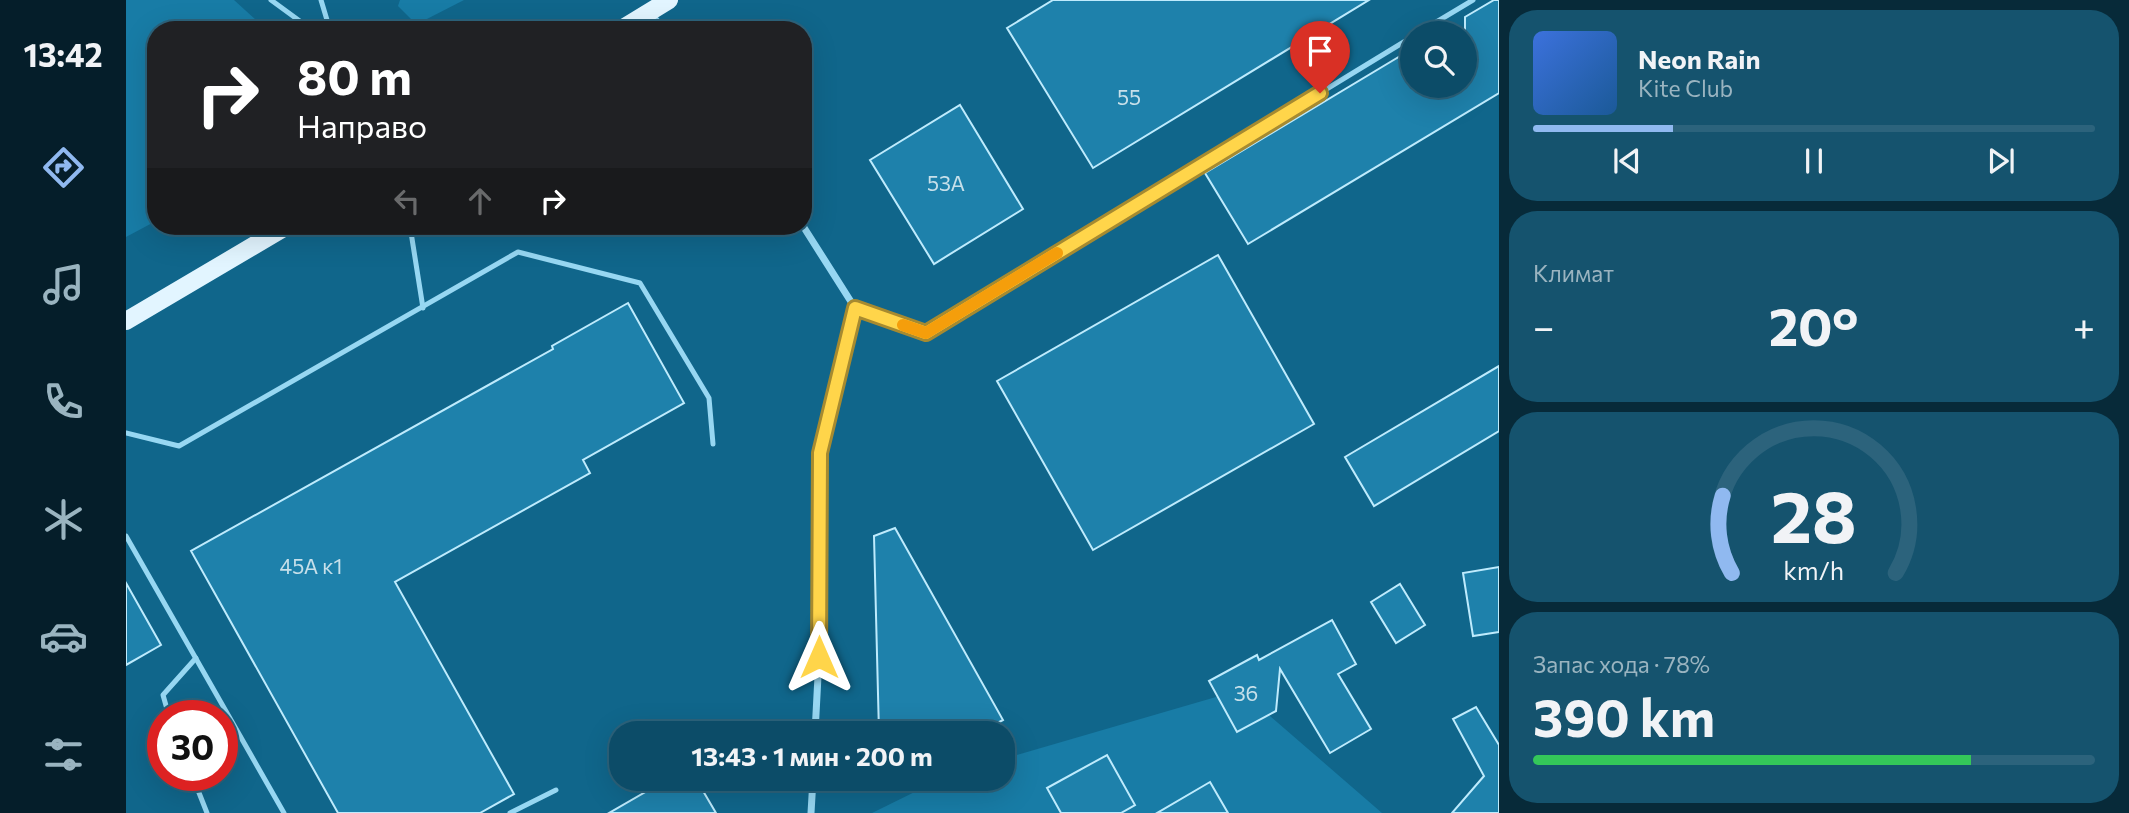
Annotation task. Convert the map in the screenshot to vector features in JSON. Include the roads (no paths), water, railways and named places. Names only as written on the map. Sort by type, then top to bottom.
[{"type":"main road","points":[[634,21],[669,0]]},
{"type":"main road","points":[[126,321],[272,235]]},
{"type":"street","points":[[649,12],[656,21]]},
{"type":"street","points":[[809,235],[855,308],[820,453],[819,657],[816,721]]},
{"type":"street","points":[[811,813],[812,791]]},
{"type":"lane","points":[[271,0],[300,21]]},
{"type":"lane","points":[[321,0],[327,21]]},
{"type":"lane","points":[[1438,21],[1473,0]]},
{"type":"lane","points":[[855,308],[926,333],[1400,44]]},
{"type":"lane","points":[[411,235],[423,308]]},
{"type":"lane","points":[[126,433],[179,446],[518,252],[640,283],[709,398],[713,444]]},
{"type":"lane","points":[[126,536],[284,813]]},
{"type":"lane","points":[[164,700],[163,695],[196,658]]},
{"type":"lane","points":[[510,813],[556,790]]},
{"type":"lane","points":[[198,791],[207,813]]}]
